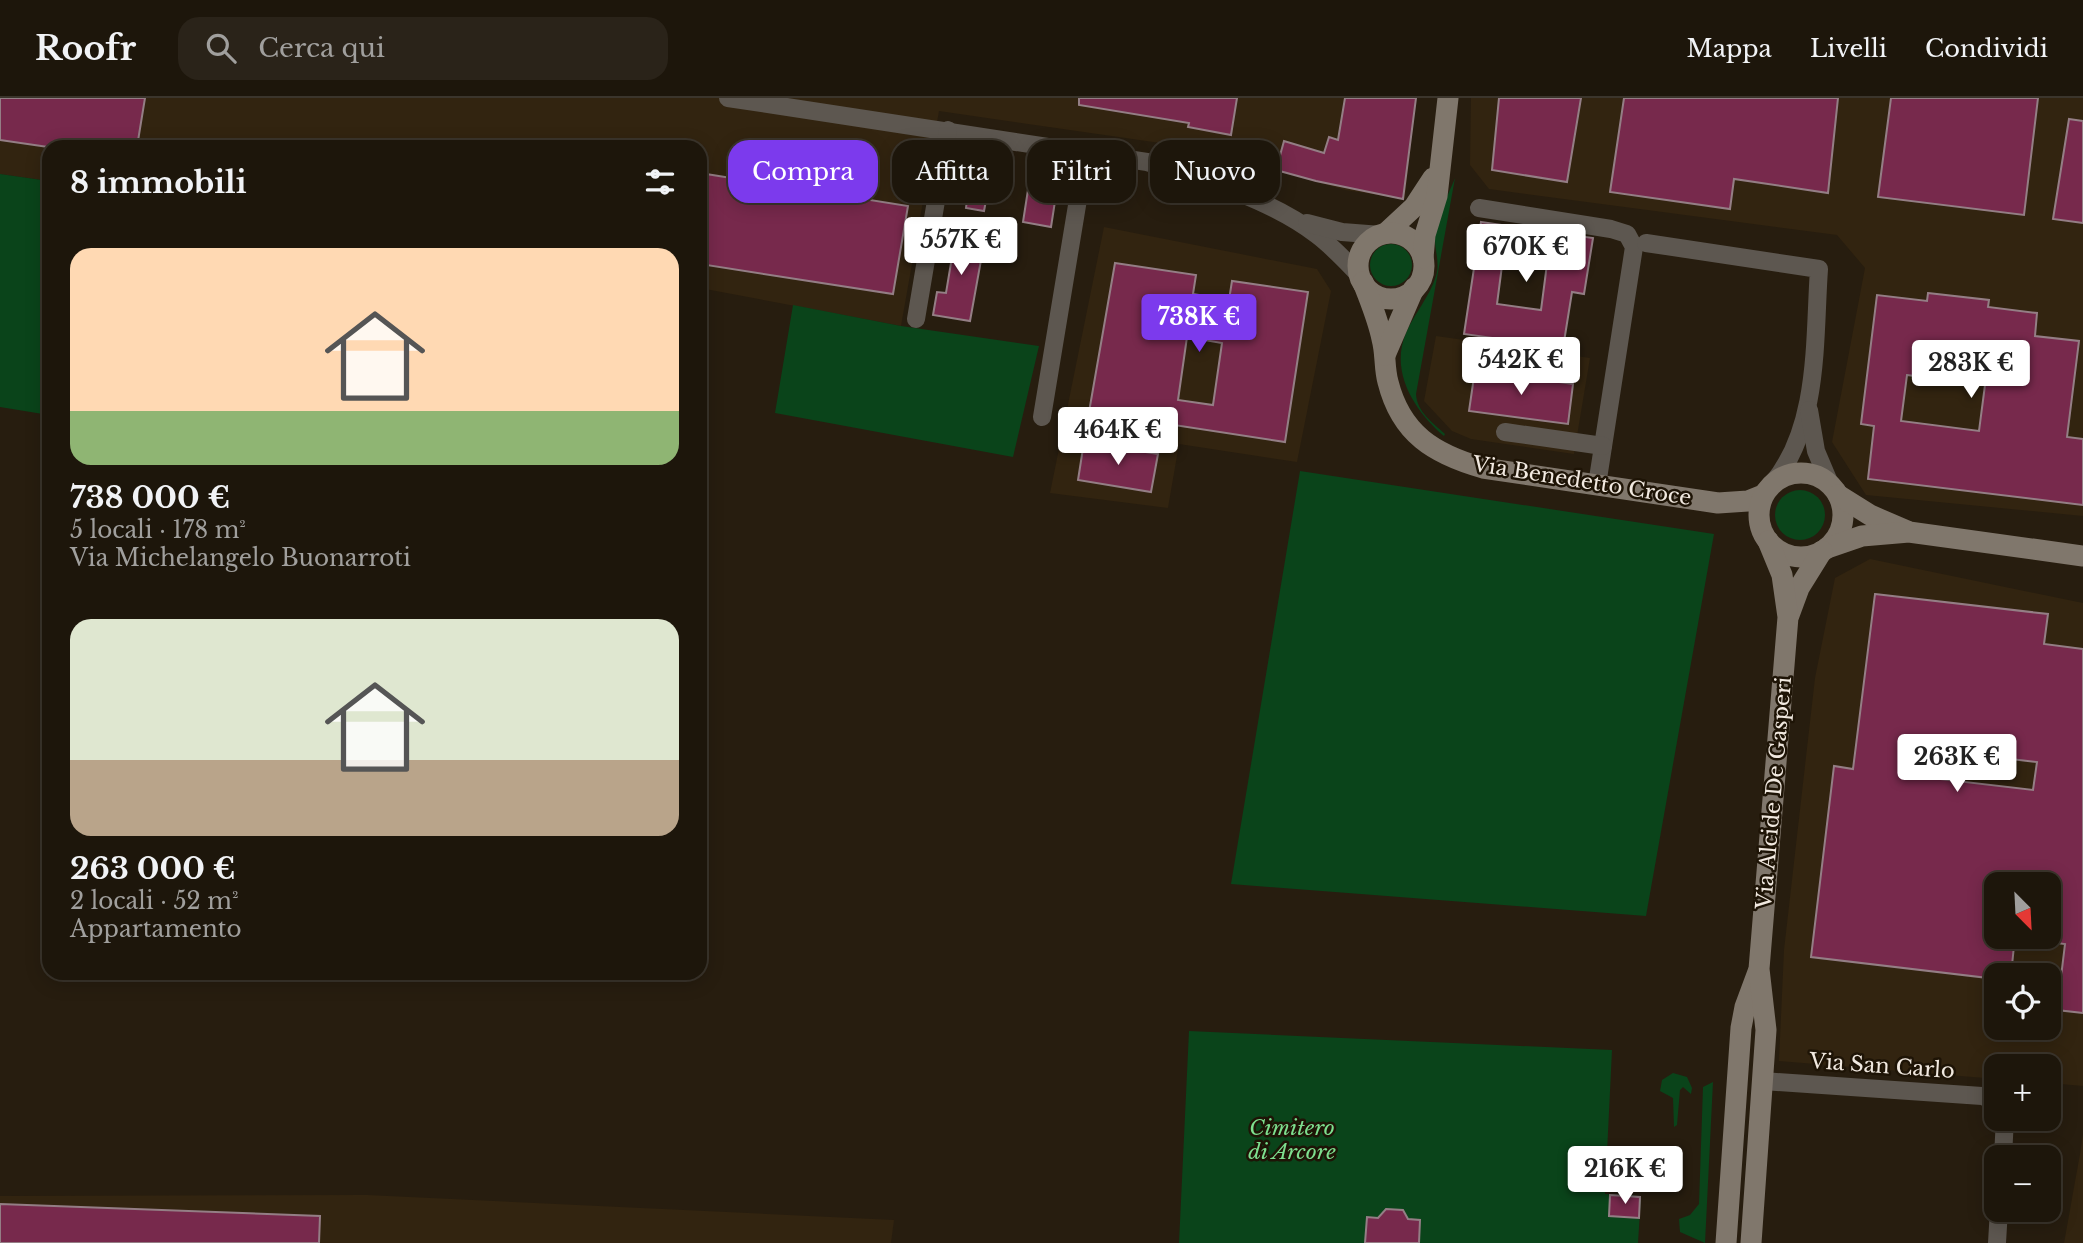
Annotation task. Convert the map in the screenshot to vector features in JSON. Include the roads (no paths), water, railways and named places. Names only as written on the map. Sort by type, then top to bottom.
[{"type":"street","points":[[730,98],[1027,143]]},
{"type":"street","points":[[1385,355],[1414,288],[1423,275],[1425,235],[1437,196],[1448,98]]},
{"type":"street","points":[[916,319],[948,130]]},
{"type":"street","points":[[1136,160],[1212,181],[1290,218],[1316,234],[1362,279],[1371,292],[1388,298],[1403,296],[1414,288]]},
{"type":"street","points":[[1362,279],[1359,264],[1362,252],[1370,240],[1383,234],[1421,200],[1440,164]]},
{"type":"street","points":[[1042,417],[1078,203]]},
{"type":"street","points":[[1479,208],[1611,229],[1627,234],[1634,247],[1597,485]]},
{"type":"street","points":[[1290,218],[1342,232],[1400,234],[1411,239],[1423,258]]},
{"type":"street","points":[[1646,243],[1819,269],[1808,406],[1816,451],[1834,490],[1843,519],[1839,533],[1824,550]]},
{"type":"street","name":"Via Benedetto Croce","points":[[1362,279],[1385,355],[1388,381],[1401,417],[1423,442],[1452,459],[1483,468],[1718,503],[1748,501],[1768,489]]},
{"type":"street","points":[[1808,406],[1785,468],[1768,489],[1758,519],[1765,537],[1779,551],[1799,557],[1862,536],[1909,532],[2083,556]]},
{"type":"street","points":[[1505,432],[1603,446]]},
{"type":"street","points":[[1768,489],[1785,476],[1805,473],[1870,515],[1909,532]]},
{"type":"street","name":"Via Benedetto Croce","points":[[1718,503],[1742,517],[1765,537]]},
{"type":"street","name":"Via Alcide De Gasperi","points":[[1751,1243],[1766,1030],[1759,969],[1788,617],[1782,575],[1765,537]]},
{"type":"street","name":"Via Alcide De Gasperi","points":[[1788,617],[1799,589],[1824,550]]},
{"type":"street","name":"Via Alcide De Gasperi","points":[[1726,1243],[1741,1028],[1745,1007],[1759,969]]},
{"type":"street","name":"Via San Carlo","points":[[1763,1081],[1984,1097]]},
{"type":"street","points":[[1997,1243],[1998,1222]]},
{"type":"park label","name":"Cimitero di Arcore","points":[[1292,1140]]}]
